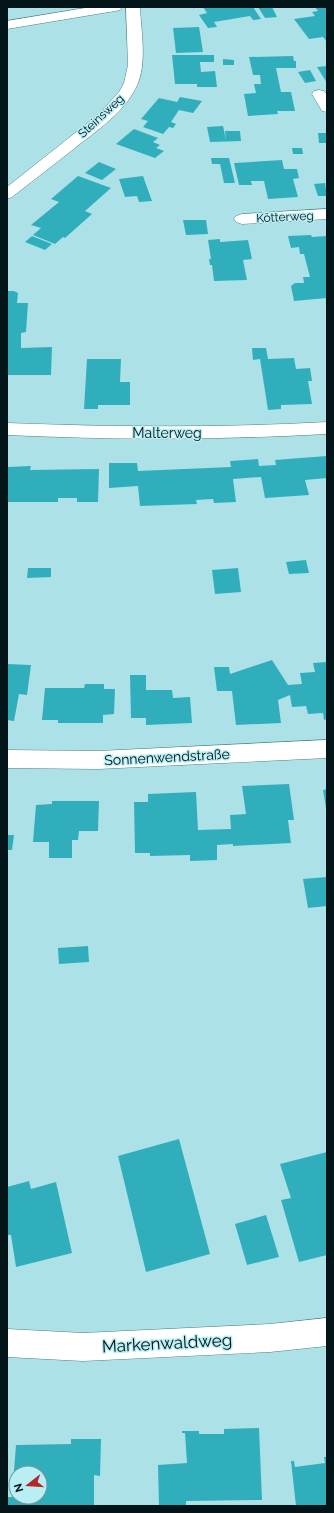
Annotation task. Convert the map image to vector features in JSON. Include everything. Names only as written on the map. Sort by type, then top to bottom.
[{"type":"street","points":[[7,25],[115,7]]},
{"type":"street","name":"Steinsweg","points":[[7,194],[95,124],[117,104],[127,91],[131,81],[134,62],[133,7]]},
{"type":"street","points":[[318,94],[327,108]]},
{"type":"street","name":"Kötterweg","points":[[242,219],[327,214]]},
{"type":"street","name":"Malterweg","points":[[7,429],[81,432],[202,433],[327,428]]},
{"type":"street","name":"Sonnenwendstraße","points":[[7,759],[98,760],[327,749]]},
{"type":"street","name":"Markenwaldweg","points":[[7,1343],[83,1347],[270,1338],[327,1332]]},
{"type":"building","points":[[203,7],[253,7],[261,19],[253,20],[250,16],[214,22],[217,27],[208,28],[199,15],[207,13]]},
{"type":"building","points":[[258,7],[272,7],[277,17],[265,18]]},
{"type":"building","points":[[315,7],[327,7],[327,42],[323,37],[309,39],[294,19],[315,16],[312,12],[318,11]]},
{"type":"building","points":[[199,27],[203,52],[176,53],[173,28]]},
{"type":"building","points":[[172,55],[214,55],[214,62],[200,62],[201,72],[215,71],[217,87],[197,87],[197,84],[175,84]]},
{"type":"building","points":[[293,56],[294,61],[296,61],[296,68],[276,68],[281,92],[291,92],[295,111],[277,111],[278,114],[248,116],[244,94],[256,93],[254,84],[261,84],[260,75],[253,75],[249,57]]},
{"type":"building","points":[[223,59],[234,60],[234,65],[223,65]]},
{"type":"building","points":[[327,66],[327,83],[317,67]]},
{"type":"building","points":[[310,70],[316,81],[305,83],[298,72]]},
{"type":"building","points":[[180,97],[202,101],[193,113],[179,110],[171,122],[176,124],[173,128],[169,127],[163,134],[143,127],[148,121],[141,119],[159,98],[177,102]]},
{"type":"building","points":[[223,126],[226,140],[225,131],[240,131],[241,141],[210,142],[207,127]]},
{"type":"building","points":[[134,129],[158,138],[153,142],[160,145],[156,148],[164,151],[155,158],[116,144]]},
{"type":"building","points":[[318,133],[327,133],[327,143],[319,143]]},
{"type":"building","points":[[292,148],[302,148],[303,154],[293,154]]},
{"type":"building","points":[[211,158],[229,158],[235,183],[224,183],[220,164],[212,164]]},
{"type":"building","points":[[282,160],[284,169],[297,169],[299,178],[293,179],[298,197],[268,199],[264,181],[251,181],[252,185],[239,185],[234,163]]},
{"type":"building","points":[[99,162],[116,169],[102,180],[85,173]]},
{"type":"building","points":[[78,176],[111,188],[85,211],[92,214],[65,238],[63,237],[55,244],[33,235],[41,228],[31,225],[59,202],[51,199]]},
{"type":"building","points":[[143,176],[152,201],[139,202],[137,196],[125,197],[119,179]]},
{"type":"building","points":[[325,183],[327,196],[318,196],[314,184]]},
{"type":"building","points":[[183,220],[206,220],[208,234],[186,235]]},
{"type":"building","points":[[311,235],[312,237],[327,236],[327,298],[294,301],[291,286],[295,283],[304,283],[303,277],[310,277],[304,254],[300,254],[299,247],[291,248],[288,236]]},
{"type":"building","points":[[32,236],[52,244],[45,250],[25,242]]},
{"type":"building","points":[[220,239],[220,242],[248,240],[252,259],[243,260],[247,280],[214,281],[212,265],[210,265],[209,259],[211,259],[208,240]]},
{"type":"building","points":[[7,291],[14,291],[18,293],[17,303],[28,303],[26,332],[21,333],[21,348],[52,347],[51,375],[7,375]]},
{"type":"building","points":[[252,348],[266,348],[268,359],[294,358],[296,369],[310,368],[312,381],[308,381],[312,404],[281,405],[281,409],[268,410],[260,359],[253,360]]},
{"type":"building","points":[[87,359],[121,359],[120,382],[130,382],[130,405],[98,405],[98,409],[84,409]]},
{"type":"building","points":[[327,456],[327,478],[305,480],[309,495],[265,498],[261,477],[233,479],[236,502],[214,503],[213,499],[196,500],[197,504],[140,506],[138,486],[109,488],[109,463],[137,463],[138,471],[231,467],[230,461],[258,459],[259,466],[276,465],[275,460]]},
{"type":"building","points":[[31,466],[30,470],[99,469],[98,502],[77,502],[77,498],[58,498],[58,502],[7,502],[7,467]]},
{"type":"building","points":[[306,560],[309,573],[289,574],[286,562]]},
{"type":"building","points":[[28,568],[51,568],[51,577],[27,578]]},
{"type":"building","points":[[238,568],[241,592],[215,594],[212,570]]},
{"type":"building","points":[[272,660],[288,685],[302,684],[300,673],[315,672],[313,663],[327,662],[327,719],[324,720],[323,713],[308,714],[306,706],[292,707],[290,695],[278,700],[281,723],[236,725],[232,691],[217,691],[214,667],[229,667],[230,674]]},
{"type":"building","points":[[7,664],[31,665],[27,695],[19,694],[14,721],[7,720]]},
{"type":"building","points":[[130,675],[146,675],[146,690],[172,690],[173,698],[190,697],[192,723],[146,725],[146,718],[131,718]]},
{"type":"building","points":[[85,684],[104,684],[104,689],[115,689],[114,714],[103,715],[103,723],[58,723],[58,720],[42,720],[45,688],[84,688]]},
{"type":"building","points":[[289,784],[294,820],[288,820],[291,843],[233,846],[233,844],[217,845],[217,860],[190,861],[190,855],[150,856],[150,853],[135,853],[134,802],[148,802],[148,794],[196,792],[198,830],[231,829],[230,815],[246,814],[242,786]]},
{"type":"building","points":[[327,789],[327,808],[326,808],[323,790]]},
{"type":"building","points":[[52,801],[99,801],[98,831],[79,831],[78,840],[72,840],[72,858],[49,858],[49,842],[33,842],[36,805],[52,804]]},
{"type":"building","points":[[7,835],[14,835],[12,850],[7,850]]},
{"type":"building","points":[[327,877],[327,906],[308,908],[303,879]]},
{"type":"building","points":[[88,946],[89,962],[59,964],[58,948]]},
{"type":"building","points":[[179,1139],[210,1254],[146,1272],[118,1156]]},
{"type":"building","points":[[327,1152],[327,1255],[299,1262],[281,1200],[291,1198],[280,1164]]},
{"type":"building","points":[[29,1181],[31,1189],[56,1182],[72,1253],[16,1267],[11,1235],[7,1235],[7,1187]]},
{"type":"building","points":[[266,1215],[279,1257],[247,1265],[235,1224]]},
{"type":"building","points":[[259,1428],[262,1500],[186,1501],[186,1506],[159,1506],[158,1465],[187,1463],[185,1433],[182,1433],[182,1431],[199,1431],[199,1434],[224,1434],[224,1429]]},
{"type":"building","points":[[71,1439],[101,1439],[100,1476],[94,1475],[94,1506],[7,1506],[7,1497],[8,1505],[48,1505],[48,1465],[14,1465],[16,1445],[71,1444]]},
{"type":"building","points":[[324,1457],[327,1457],[327,1506],[296,1506],[291,1461],[294,1461],[295,1467],[325,1463]]}]
